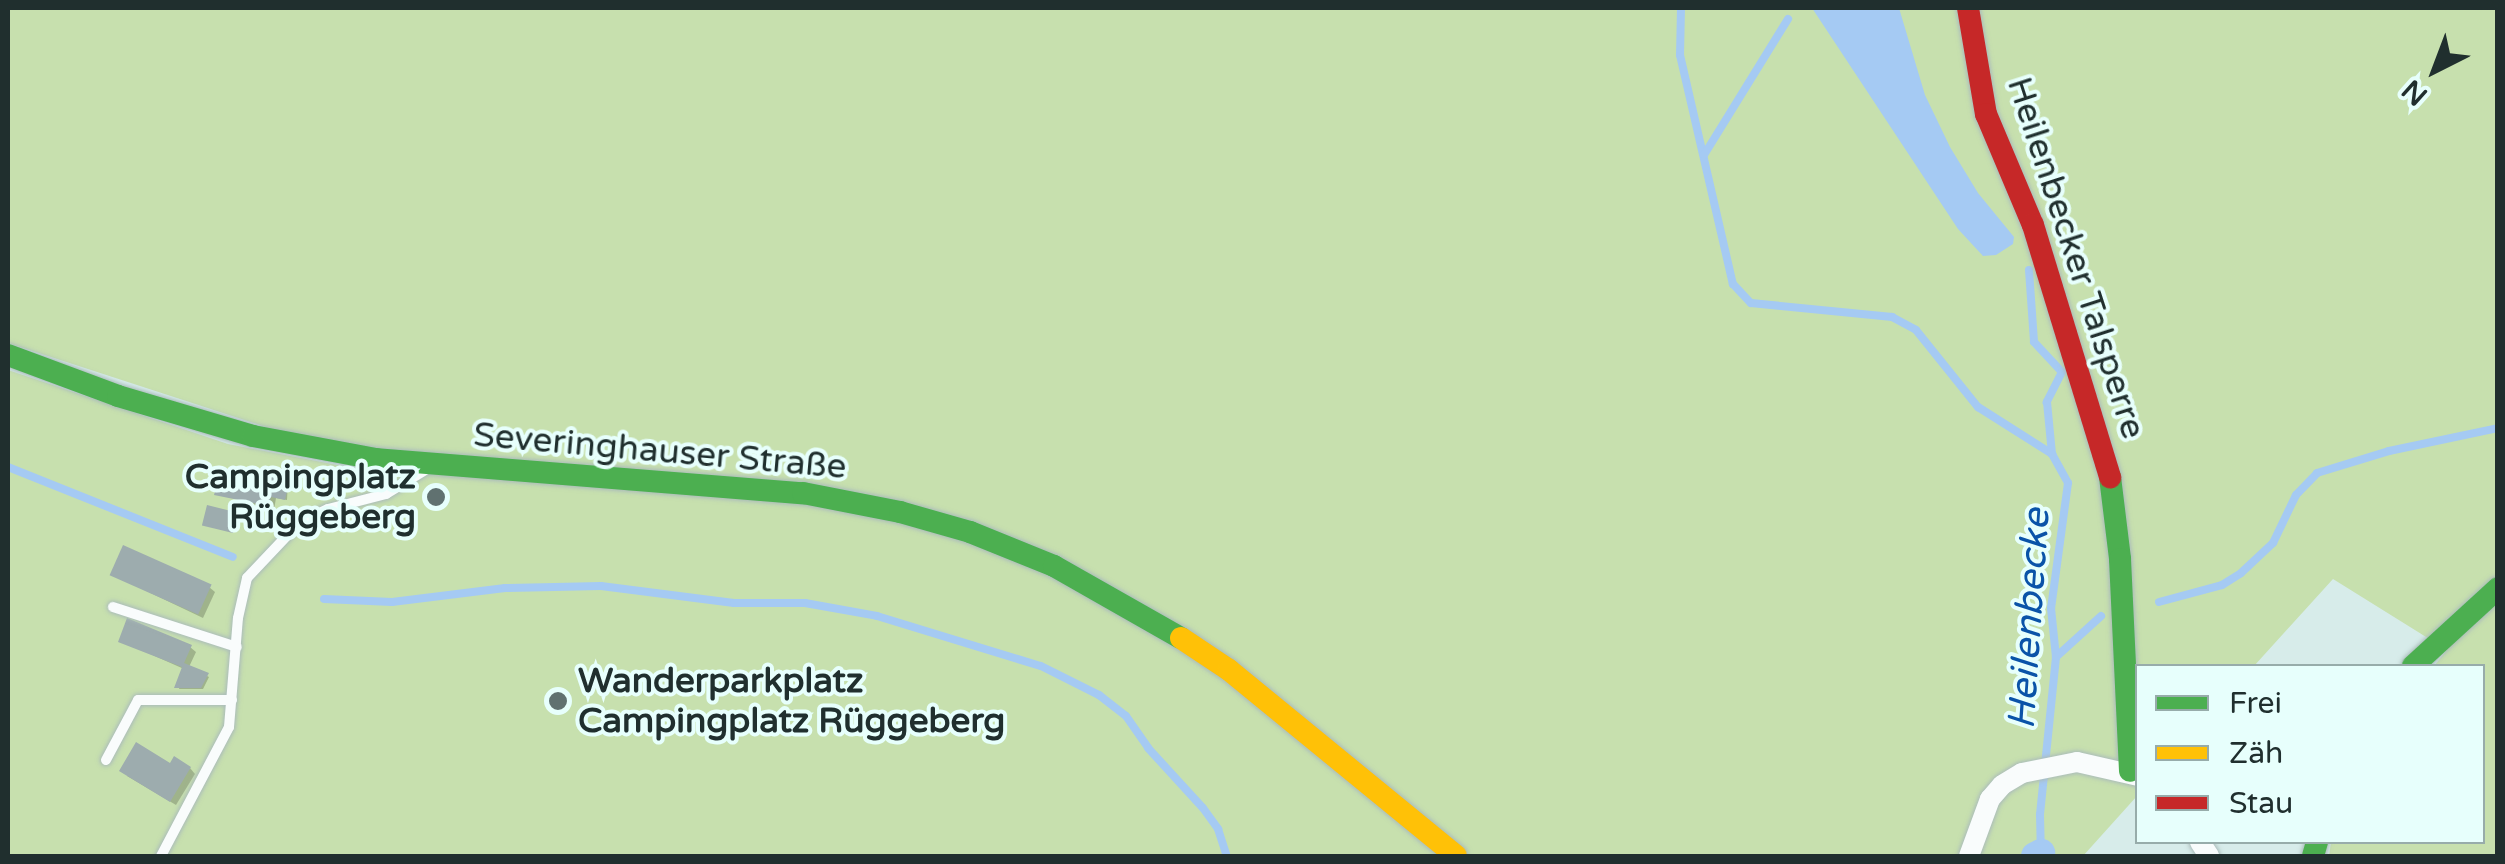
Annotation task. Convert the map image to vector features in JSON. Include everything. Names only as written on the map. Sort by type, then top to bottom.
[{"type":"street","name":"Heilenbecker Talsperre","points":[[1968,8],[1986,114],[2033,225],[2111,480],[2134,773]]},
{"type":"street","name":"Severinghauser Straße","points":[[8,355],[118,396],[253,436],[432,466],[803,494],[900,512],[970,532],[1054,566],[1147,616],[1228,670],[1456,856]]},
{"type":"street","points":[[2415,664],[2498,588]]},
{"type":"street","points":[[1969,856],[1990,799],[2002,785],[2022,773],[2077,762],[2134,773]]},
{"type":"lane","points":[[160,856],[229,727],[244,587],[267,553],[299,523],[328,509],[386,494],[414,481],[432,466]]},
{"type":"lane","points":[[113,607],[237,647]]},
{"type":"lane","points":[[106,760],[138,700],[232,700]]},
{"type":"green space","points":[[8,8],[2497,8],[2497,856],[2329,856],[2331,844],[2485,844],[2485,664],[2436,664],[2447,650],[2333,579],[2256,664],[2135,664],[2135,798],[2083,856],[8,856],[8,370],[228,444],[379,473],[260,425],[8,343]]},
{"type":"water","points":[[1812,8],[1899,8],[1925,95],[1950,147],[1978,193],[2014,237],[2013,244],[1996,255],[1983,256],[1958,229]]},
{"type":"building","points":[[235,468],[290,479],[285,500],[271,497],[268,506],[214,495],[220,473],[234,476]]},
{"type":"building","points":[[207,505],[238,513],[233,533],[202,525]]},
{"type":"building","points":[[123,545],[212,584],[198,615],[110,575]]},
{"type":"building","points":[[127,618],[192,645],[184,663],[209,673],[201,688],[174,688],[182,667],[118,642]]},
{"type":"building","points":[[136,742],[170,763],[174,756],[191,767],[170,802],[119,771]]},
{"type":"waterway","name":"Heilenbecke","points":[[1681,8],[1680,55],[1733,284],[1751,303],[1892,317],[1916,330],[1978,407],[2052,454],[2068,483],[2051,608],[2056,657],[2040,815],[2041,856]]},
{"type":"waterway","points":[[1704,155],[1788,19]]},
{"type":"waterway","points":[[2029,270],[2034,342],[2062,372],[2047,402],[2052,454]]},
{"type":"waterway","points":[[2159,602],[2222,585],[2241,573],[2273,543],[2296,495],[2317,473],[2389,451],[2498,428]]},
{"type":"waterway","points":[[8,467],[233,557]]},
{"type":"waterway","points":[[324,599],[392,602],[505,588],[601,586],[734,603],[805,603],[877,616],[1041,666],[1099,695],[1126,716],[1148,748],[1203,808],[1218,829],[1227,856]]},
{"type":"waterway","points":[[2056,657],[2101,616]]},
{"type":"waterway","name":"Heilenbecke","points":[[2035,856],[2041,853]]},
{"type":"traffic: fast","points":[[8,355],[118,396],[253,436],[376,459],[803,493],[900,512],[970,532],[1054,566],[1181,638]]},
{"type":"traffic: fast","points":[[2110,477],[2120,559],[2130,771]]},
{"type":"traffic: fast","points":[[2415,664],[2498,588]]},
{"type":"traffic: fast","points":[[2313,856],[2316,844]]},
{"type":"traffic: slow","points":[[1181,638],[1229,670],[1456,856]]},
{"type":"traffic: jam","points":[[1968,8],[1986,114],[2033,225],[2110,477]]},
{"type":"place","name":"Campingplatz Rüggeberg","points":[[436,497]]},
{"type":"place","name":"Wanderparkplatz Campingplatz Rüggeberg","points":[[558,701]]}]
